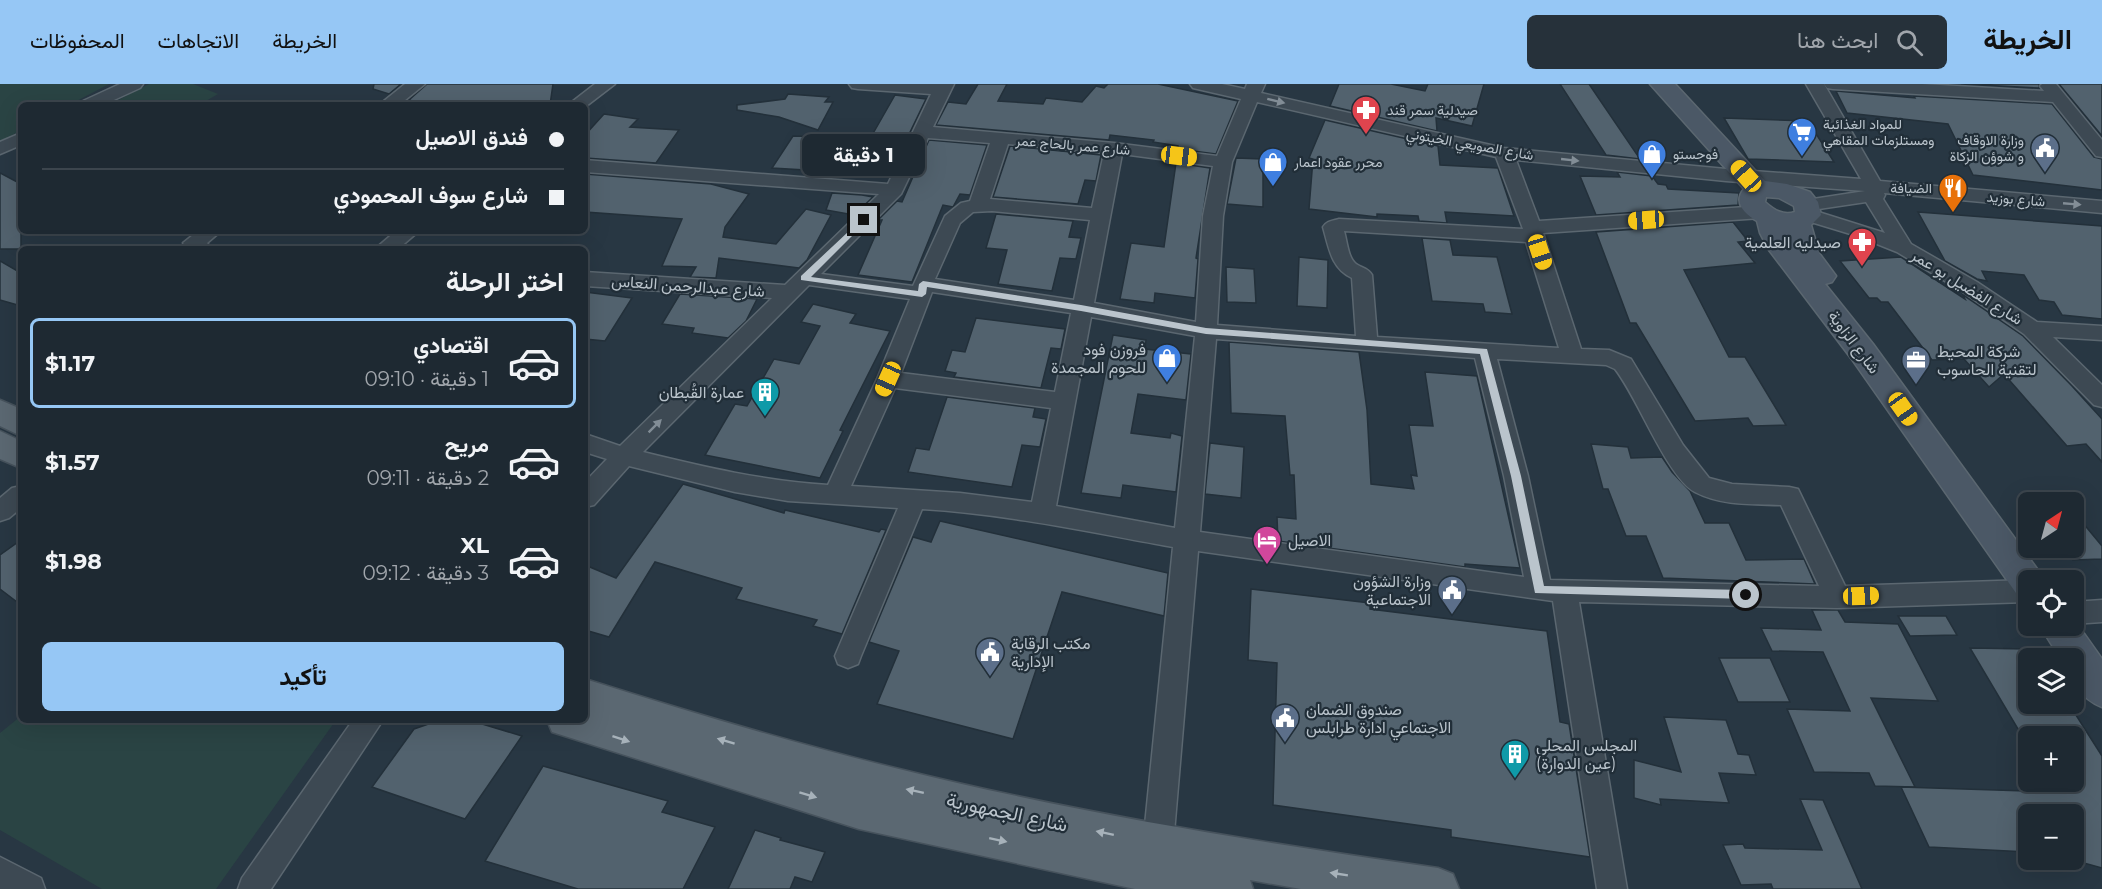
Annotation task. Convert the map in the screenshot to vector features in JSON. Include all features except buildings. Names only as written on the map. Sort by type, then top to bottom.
[{"type":"main road","points":[[1663,85],[1674,107],[1772,200]]},
{"type":"main road","name":"شارع الزاوية","points":[[1772,200],[1816,270],[1900,386],[2041,570]]},
{"type":"main road","name":"شارع الزاوية","points":[[1772,200],[1773,233],[1779,244],[1862,351],[2019,570]]},
{"type":"main road","points":[[0,411],[18,421]]},
{"type":"main road","points":[[0,443],[18,454]]},
{"type":"main road","points":[[2084,625],[2102,649]]},
{"type":"main road","points":[[2084,636],[2102,690]]},
{"type":"main road","name":"شارع الجمهورية","points":[[588,697],[764,753],[875,783],[1232,889]]},
{"type":"main road","name":"شارع الجمهورية","points":[[576,723],[859,810],[1169,871],[1438,889]]},
{"type":"street","points":[[96,102],[134,84]]},
{"type":"street","points":[[392,102],[416,84]]},
{"type":"street","points":[[588,495],[624,456],[894,190],[945,87],[858,84]]},
{"type":"street","name":"شارع الصويعي الخيتوني","points":[[1199,84],[1253,89],[1336,117],[1504,153],[1772,200]]},
{"type":"street","points":[[1815,84],[1904,248]]},
{"type":"street","points":[[1833,84],[2053,91],[2099,143]]},
{"type":"street","points":[[580,102],[600,85]]},
{"type":"street","points":[[1169,871],[1187,540],[1206,331],[1213,216],[1223,162],[1253,89]]},
{"type":"street","name":"شارع عمر بالحاج عمر","points":[[924,132],[1114,147],[1223,162]]},
{"type":"street","points":[[978,206],[1000,138]]},
{"type":"street","points":[[0,149],[18,140]]},
{"type":"street","points":[[1042,513],[1114,147]]},
{"type":"street","points":[[1504,153],[1533,232],[1573,357]]},
{"type":"street","points":[[588,166],[894,190]]},
{"type":"street","points":[[1772,200],[1842,183],[1873,190]]},
{"type":"street","points":[[1772,200],[1842,183]]},
{"type":"street","points":[[1367,344],[1362,275],[1348,268],[1342,260],[1333,227],[1339,225],[1533,232],[1772,200],[1873,190]]},
{"type":"street","name":"شارع بوزيد","points":[[1873,190],[1930,191],[2102,207]]},
{"type":"street","name":"شارع الفضيل بو عمر","points":[[1772,200],[1904,248],[1970,287],[2032,328],[2102,399]]},
{"type":"street","points":[[835,496],[888,379],[952,220],[968,207],[978,206],[1099,215]]},
{"type":"street","points":[[198,246],[193,243],[206,234]]},
{"type":"street","points":[[389,246],[405,234]]},
{"type":"street","name":"شارع عبدالرحمن النعاس","points":[[588,279],[683,287],[797,285],[923,289],[1081,308],[1206,331],[1367,344],[1609,358],[1623,364],[1686,469],[1700,484],[1712,489],[1732,492],[1789,496],[1837,597]]},
{"type":"street","points":[[2032,328],[2102,333]]},
{"type":"street","points":[[1484,351],[1516,476],[1552,591],[1612,889]]},
{"type":"street","points":[[888,379],[1064,401]]},
{"type":"street","points":[[588,444],[624,456],[735,483],[835,496],[914,498],[1042,513],[1187,540],[1552,591],[1837,597],[2018,591]]},
{"type":"street","points":[[0,510],[18,497]]},
{"type":"street","points":[[848,656],[914,498]]},
{"type":"street","points":[[253,889],[367,723]]},
{"type":"street","points":[[0,872],[30,889]]},
{"type":"green space","points":[[0,84],[109,84],[75,102],[18,102],[18,132],[0,142]]},
{"type":"green space","points":[[149,84],[193,84],[218,94],[204,102],[115,102]]},
{"type":"green space","points":[[18,718],[18,723],[334,723],[216,889],[102,889],[0,830],[0,733]]},
{"type":"place","name":"صيدلية سمر قند","points":[[1366,136]]},
{"type":"place","name":"للمواد الغذائية ومستلزمات المقاهي","points":[[1802,158]]},
{"type":"place","name":"وزارة الاوقاف و شوؤن الزكاة","points":[[2045,174]]},
{"type":"place","name":"فوجستو","points":[[1652,180]]},
{"type":"place","name":"محرر عقود اعمار","points":[[1273,188]]},
{"type":"place","name":"الضيافة","points":[[1953,214]]},
{"type":"place","name":"صيدليه العلمية","points":[[1862,268]]},
{"type":"place","name":"فروزن فود للحوم المجمدة","points":[[1167,384]]},
{"type":"place","name":"شركة المحيط لتقنية الحاسوب","points":[[1916,386]]},
{"type":"place","name":"عمارة القُبطان","points":[[765,418]]},
{"type":"place","name":"الاصيل","points":[[1267,566]]},
{"type":"place","name":"وزارة الشؤون الاجتماعية","points":[[1452,616]]},
{"type":"place","name":"مكتب الرقابة الإدارية","points":[[990,678]]},
{"type":"place","name":"صندوق الضمان الاجتماعي ادارة طرابلس","points":[[1285,744]]},
{"type":"place","name":"المجلس المحلي (عين الدوارة)","points":[[1515,780]]},
{"type":"route","points":[[864,220],[804,278],[922,294],[923,284],[1081,308],[1206,331],[1484,351],[1516,476],[1539,590],[1746,595]]}]
